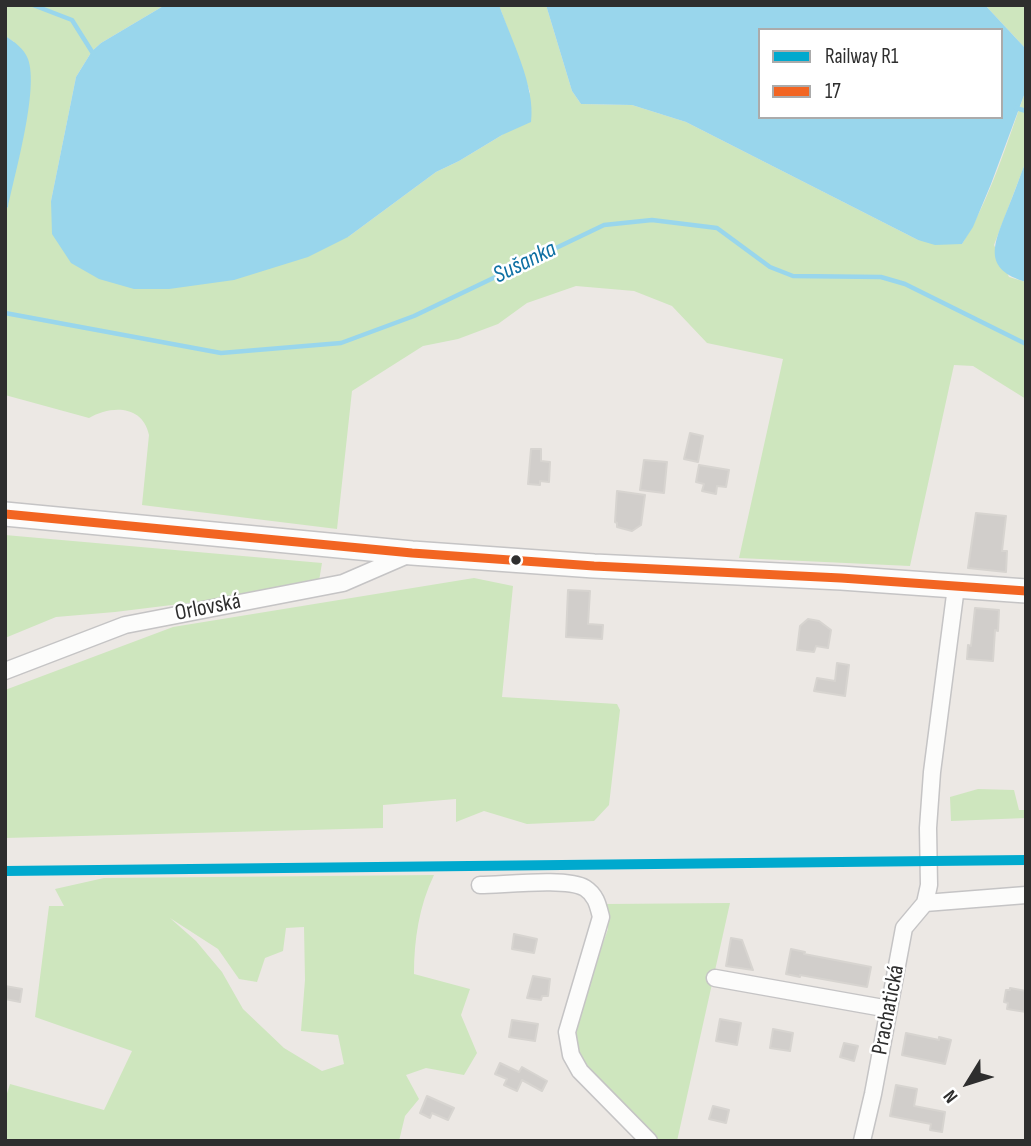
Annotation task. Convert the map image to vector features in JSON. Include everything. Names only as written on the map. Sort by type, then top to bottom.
[{"type":"main road","name":"Orlovská","points":[[5,514],[594,566],[841,578],[1026,591]]},
{"type":"street","name":"Orlovská","points":[[5,671],[125,625],[343,583],[412,552]]},
{"type":"street","name":"Prachatická","points":[[862,1141],[904,929],[925,903],[929,885],[928,828],[932,772],[956,587]]},
{"type":"street","points":[[480,886],[560,883],[585,888],[598,901],[601,917],[567,1032],[570,1055],[580,1071],[649,1141]]},
{"type":"street","points":[[925,903],[1026,895]]},
{"type":"street","points":[[715,978],[889,1009]]},
{"type":"green space","points":[[5,5],[165,5],[101,43],[92,51],[76,77],[51,201],[348,237],[436,172],[502,135],[530,92],[499,5],[546,5],[572,91],[581,104],[632,105],[686,122],[918,240],[962,244],[990,188],[1026,90],[1026,161],[994,245],[1009,277],[1026,282],[1026,399],[973,366],[954,365],[910,566],[739,558],[783,359],[707,343],[672,306],[634,291],[576,286],[527,303],[498,324],[458,339],[423,346],[352,391],[337,529],[142,505],[149,435],[140,418],[125,410],[116,410],[89,418],[5,395],[5,210],[8,207],[14,42],[5,36]]},
{"type":"green space","points":[[985,5],[1026,5],[1026,49]]},
{"type":"green space","points":[[5,535],[322,563],[318,587],[56,617],[5,638]]},
{"type":"green space","points":[[474,578],[513,586],[502,697],[617,704],[620,710],[609,805],[594,821],[527,824],[484,811],[456,822],[456,799],[383,805],[383,828],[5,838],[5,690],[173,627]]},
{"type":"green space","points":[[978,789],[1014,790],[1019,810],[1026,810],[1026,818],[951,821],[950,797]]},
{"type":"green space","points":[[434,875],[418,923],[414,974],[470,989],[461,1015],[477,1053],[464,1075],[426,1068],[406,1075],[419,1099],[405,1116],[399,1141],[5,1141],[5,1100],[10,1084],[104,1110],[132,1051],[35,1017],[49,906],[64,906],[55,889],[104,878]],"holes":[[[170,918],[218,949],[239,979],[257,982],[265,958],[283,951],[286,928],[304,927],[305,980],[301,1031],[338,1035],[344,1064],[322,1071],[284,1048],[243,1009],[222,972],[196,941]]]},
{"type":"green space","points":[[730,903],[677,1141],[657,1141],[582,1066],[572,1028],[608,929],[606,904]]},
{"type":"water","points":[[165,5],[499,5],[526,79],[532,108],[531,122],[436,172],[348,237],[308,257],[234,280],[169,289],[134,289],[99,279],[71,263],[52,234],[51,201],[76,77],[92,51],[101,43]]},
{"type":"water","points":[[546,5],[985,5],[1026,49],[1026,90],[991,184],[973,227],[962,244],[935,245],[918,240],[686,122],[632,105],[581,104],[572,91]]},
{"type":"water","points":[[5,36],[24,52],[28,59],[31,90],[25,132],[8,207],[5,210]]},
{"type":"water","points":[[1026,161],[1026,282],[1003,270],[997,263],[995,246]]},
{"type":"building","points":[[690,433],[703,436],[698,462],[684,459]]},
{"type":"building","points":[[531,449],[541,449],[541,461],[550,462],[549,482],[540,481],[540,485],[528,484]]},
{"type":"building","points":[[644,460],[667,462],[664,493],[640,490]]},
{"type":"building","points":[[699,465],[729,470],[726,487],[717,486],[716,494],[702,491],[704,484],[696,482]]},
{"type":"building","points":[[617,491],[645,495],[641,525],[632,531],[617,527],[615,522]]},
{"type":"building","points":[[976,513],[1006,516],[1002,551],[1007,551],[1006,572],[968,568]]},
{"type":"building","points":[[568,590],[590,591],[588,624],[603,625],[602,639],[566,637]]},
{"type":"building","points":[[975,608],[999,610],[993,661],[967,659]]},
{"type":"building","points":[[808,619],[819,621],[831,630],[828,648],[816,646],[814,652],[797,650],[800,626]]},
{"type":"building","points":[[837,663],[849,665],[845,696],[814,691],[817,678],[835,681]]},
{"type":"building","points":[[514,934],[537,939],[534,953],[512,949]]},
{"type":"building","points":[[731,938],[742,940],[753,970],[726,966]]},
{"type":"building","points":[[791,949],[871,967],[867,987],[786,974]]},
{"type":"building","points":[[533,976],[550,979],[548,996],[542,996],[541,1000],[527,998]]},
{"type":"building","points":[[5,986],[22,989],[20,1002],[5,999]]},
{"type":"building","points":[[1010,988],[1026,991],[1026,1012],[1007,1009],[1008,1003],[1004,1002],[1006,990]]},
{"type":"building","points":[[720,1019],[741,1023],[737,1045],[716,1041]]},
{"type":"building","points":[[512,1020],[538,1024],[535,1041],[509,1037]]},
{"type":"building","points":[[773,1029],[793,1033],[790,1051],[770,1048]]},
{"type":"building","points":[[906,1033],[951,1040],[945,1064],[902,1055]]},
{"type":"building","points":[[844,1043],[858,1046],[854,1061],[840,1057]]},
{"type":"building","points":[[500,1063],[519,1072],[522,1067],[547,1081],[542,1091],[522,1080],[517,1091],[504,1085],[507,1079],[495,1074]]},
{"type":"building","points":[[896,1085],[917,1089],[914,1106],[945,1112],[942,1132],[930,1130],[931,1124],[890,1116]]},
{"type":"building","points":[[427,1096],[454,1108],[448,1120],[432,1113],[430,1118],[420,1113]]},
{"type":"building","points":[[713,1106],[729,1110],[726,1123],[709,1119]]},
{"type":"waterway","points":[[33,5],[72,20],[94,55]]},
{"type":"waterway","points":[[1016,108],[1026,111]]},
{"type":"waterway","name":"Sušanka","points":[[5,313],[221,353],[341,343],[414,316],[604,225],[652,220],[717,228],[770,267],[793,276],[881,277],[905,284],[1026,344]]},
{"type":"rail line","name":"R1","points":[[5,871],[1026,860]]},
{"type":"transit line","name":"17","points":[[5,514],[412,553],[1026,591]]}]
